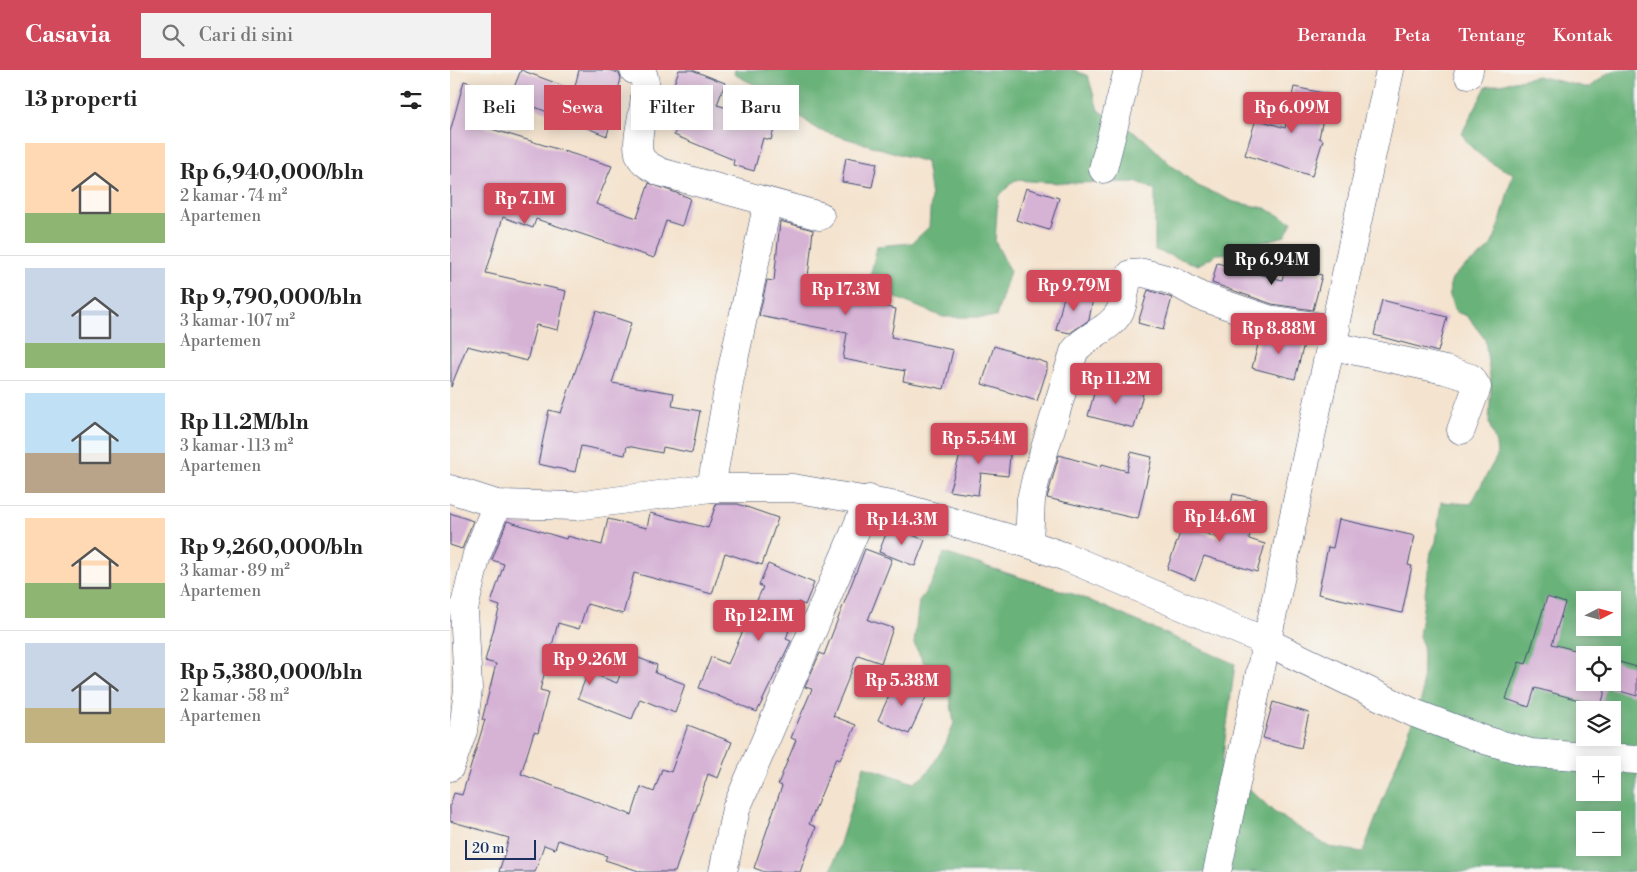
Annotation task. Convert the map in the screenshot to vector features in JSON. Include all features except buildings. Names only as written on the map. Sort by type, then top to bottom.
[{"type":"street","points":[[634,70],[642,72],[646,87],[638,149],[644,162],[660,172],[820,216]]},
{"type":"street","points":[[1103,169],[1128,70]]},
{"type":"street","points":[[1216,872],[1253,696],[1267,642],[1334,338],[1390,70]]},
{"type":"street","points":[[711,488],[730,378],[768,202]]},
{"type":"street","points":[[1029,544],[1031,499],[1074,352],[1080,344],[1114,320],[1120,311],[1131,274],[1144,273],[1173,280],[1200,296],[1268,319],[1471,378],[1477,387],[1461,430]]},
{"type":"street","points":[[450,489],[497,504],[576,506],[711,488],[792,488],[869,499],[1029,544],[1066,557],[1267,642],[1414,713],[1485,740],[1531,753],[1637,760]]},
{"type":"street","points":[[723,872],[736,809],[869,499]]},
{"type":"street","points":[[450,767],[463,731],[468,688],[464,609],[477,554],[497,504]]},
{"type":"green space","points":[[735,70],[1074,70],[1088,76],[1098,110],[1143,138],[1170,164],[1198,186],[1234,202],[1265,208],[1292,222],[1285,236],[1256,244],[1239,253],[1217,254],[1198,265],[1155,250],[1155,190],[1138,182],[1061,183],[1015,180],[998,197],[995,241],[1010,271],[996,317],[943,317],[889,295],[869,282],[877,246],[912,243],[929,227],[931,197],[926,162],[818,130],[799,116],[799,85],[755,85],[734,74]]},
{"type":"green space","points":[[1616,70],[1637,70],[1637,872],[831,872],[864,766],[914,783],[924,776],[932,766],[946,743],[954,723],[950,698],[925,665],[914,644],[919,601],[932,582],[944,553],[1082,597],[1235,664],[1222,763],[1274,812],[1329,847],[1363,852],[1422,697],[1423,646],[1419,636],[1431,552],[1436,542],[1441,502],[1471,504],[1497,456],[1496,444],[1489,423],[1491,385],[1485,339],[1467,316],[1456,312],[1450,297],[1450,286],[1453,277],[1485,252],[1492,243],[1501,219],[1513,173],[1483,158],[1470,146],[1462,133],[1486,87],[1537,76],[1589,88],[1608,73]]}]
